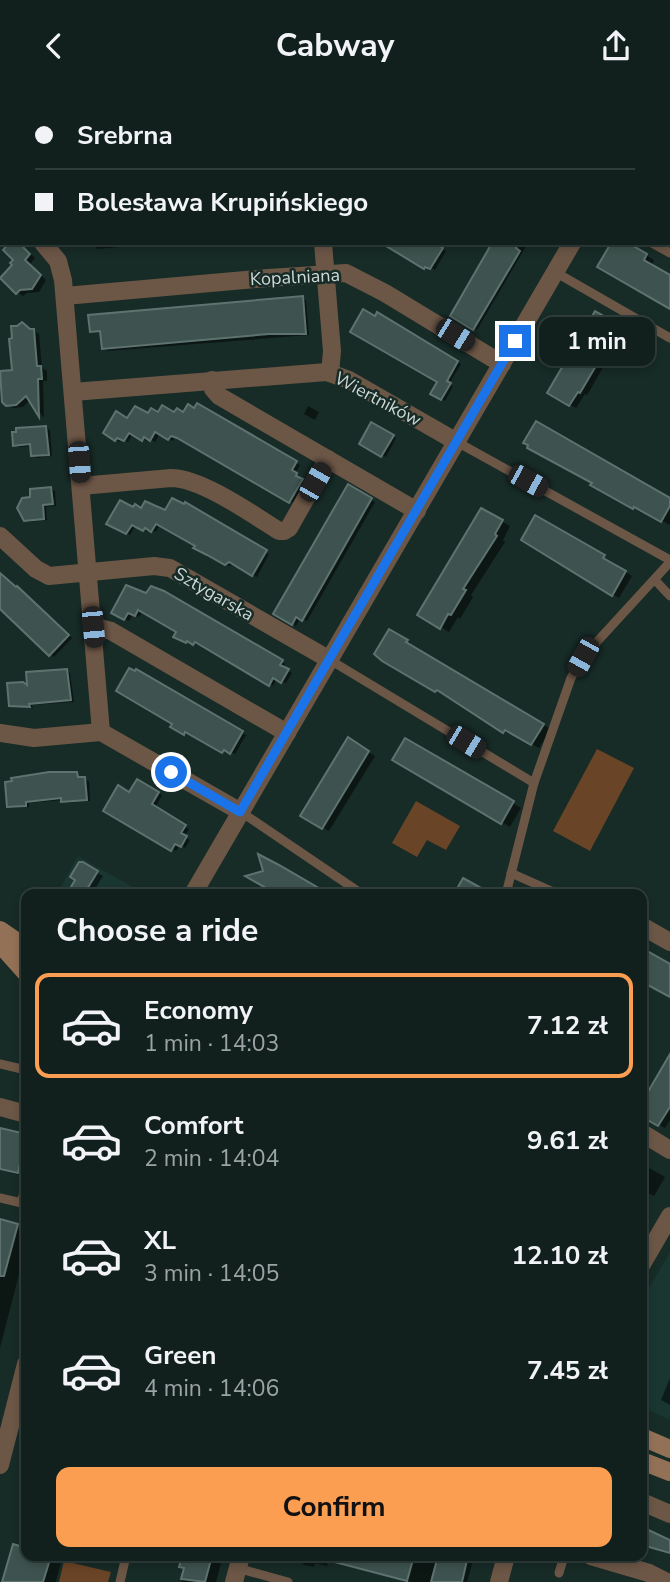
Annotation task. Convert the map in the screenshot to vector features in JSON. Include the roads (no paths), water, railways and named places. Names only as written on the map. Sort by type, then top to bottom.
[{"type":"street","points":[[45,245],[60,266],[65,296],[101,732]]},
{"type":"street","points":[[323,245],[332,351],[330,373]]},
{"type":"street","points":[[196,889],[571,245]]},
{"type":"street","name":"Kopalniana","points":[[65,296],[344,273],[355,276],[502,364]]},
{"type":"street","name":"Wiertników","points":[[73,391],[316,371],[349,380],[457,442]]},
{"type":"street","points":[[212,380],[213,389],[220,397],[416,511]]},
{"type":"street","points":[[81,486],[185,479],[201,485],[279,531],[284,531],[288,529],[328,459]]},
{"type":"street","name":"Sztygarska","points":[[0,536],[36,569],[47,575],[154,566],[170,568],[330,660]]},
{"type":"street","points":[[93,627],[111,631],[287,733]]},
{"type":"street","points":[[0,733],[34,738],[101,732],[240,812]]},
{"type":"street","points":[[647,929],[670,942]]},
{"type":"street","points":[[0,930],[21,945]]},
{"type":"street","points":[[0,944],[21,967]]},
{"type":"street","points":[[0,1107],[21,1113]]},
{"type":"street","points":[[647,1136],[670,1150]]},
{"type":"street","points":[[647,1255],[670,1216]]},
{"type":"street","points":[[0,1465],[21,1382]]},
{"type":"street","points":[[647,1439],[670,1449]]},
{"type":"street","points":[[647,1463],[670,1472]]},
{"type":"street","points":[[647,1504],[670,1514]]},
{"type":"street","points":[[499,1582],[505,1561]]},
{"type":"street","points":[[607,1561],[649,1573],[667,1582]]},
{"type":"lane","points":[[555,272],[670,338]]},
{"type":"lane","points":[[457,442],[670,561],[583,657],[571,678],[534,782],[507,889]]},
{"type":"lane","points":[[655,580],[670,596]]},
{"type":"lane","points":[[330,660],[534,782]]},
{"type":"lane","points":[[240,812],[355,889]]},
{"type":"lane","points":[[511,873],[547,889]]},
{"type":"lane","points":[[0,1064],[21,1069]]},
{"type":"lane","points":[[0,1198],[21,1203]]},
{"type":"lane","points":[[120,1582],[126,1561]]},
{"type":"lane","points":[[559,1573],[563,1561]]},
{"type":"lane","points":[[237,1569],[288,1582]]}]
